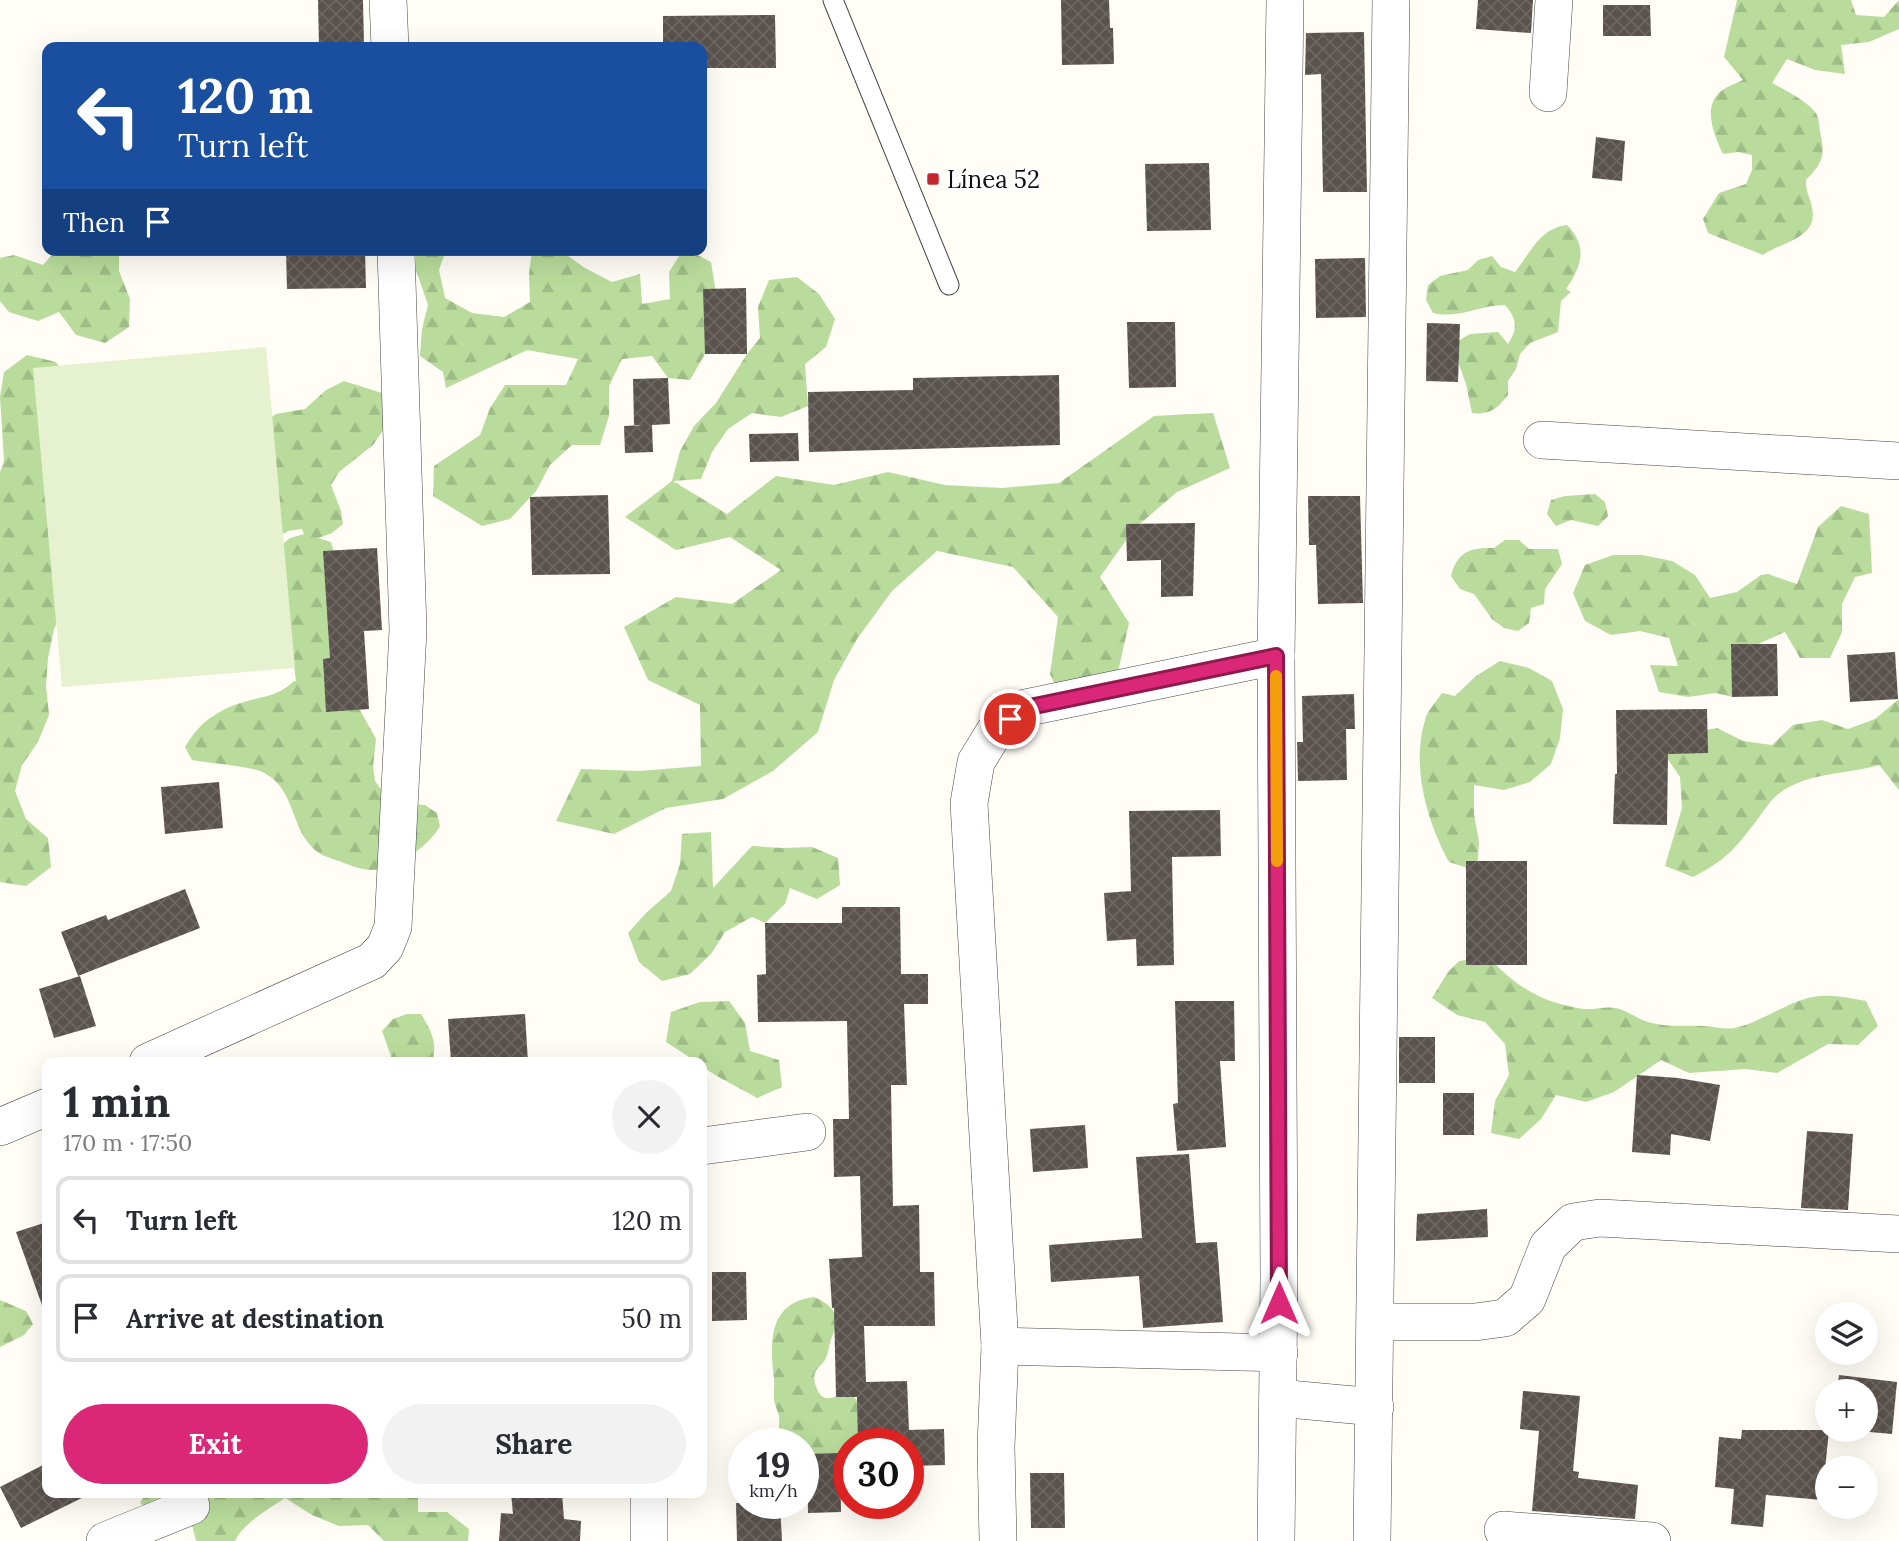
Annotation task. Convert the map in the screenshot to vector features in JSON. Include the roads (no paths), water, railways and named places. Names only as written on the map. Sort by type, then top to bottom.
[{"type":"street","points":[[388,0],[390,42]]},
{"type":"street","points":[[1276,1541],[1279,1353],[1276,656],[1285,0]]},
{"type":"street","points":[[1373,1541],[1391,0]]},
{"type":"street","points":[[1548,93],[1554,0]]},
{"type":"street","points":[[159,1057],[372,961],[386,947],[393,927],[408,630],[396,256]]},
{"type":"street","points":[[1542,440],[1899,461]]},
{"type":"street","points":[[998,1541],[996,1447],[1000,1346],[969,803],[976,762],[995,731],[1025,708],[1276,656]]},
{"type":"street","points":[[0,1127],[42,1109]]},
{"type":"street","points":[[707,1145],[807,1132]]},
{"type":"street","points":[[1376,1322],[1475,1322],[1505,1318],[1527,1299],[1548,1246],[1573,1222],[1600,1218],[1899,1234]]},
{"type":"street","points":[[1000,1346],[1279,1353]]},
{"type":"street","points":[[1278,1398],[1375,1408]]},
{"type":"street","points":[[649,1498],[649,1541]]},
{"type":"street","points":[[105,1541],[191,1506]]},
{"type":"street","points":[[1503,1530],[1652,1541]]},
{"type":"lane","points":[[833,0],[949,285]]},
{"type":"place","name":"Línea 52","points":[[933,179]]}]
